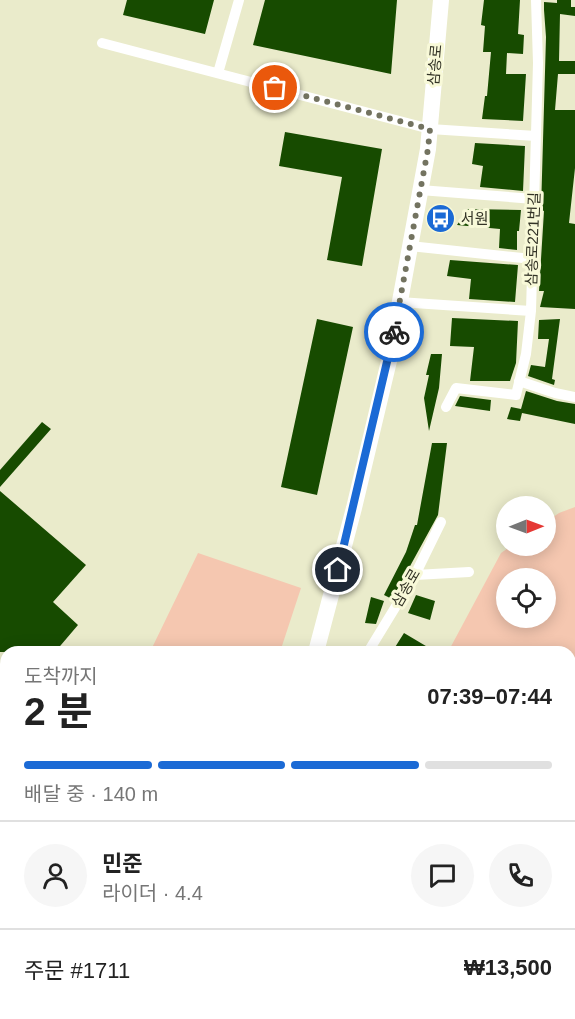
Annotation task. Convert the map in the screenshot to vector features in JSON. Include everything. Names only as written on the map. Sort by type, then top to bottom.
[{"type":"main road","name":"삼송로","points":[[318,646],[389,361],[430,129],[441,0]]},
{"type":"street","points":[[218,73],[239,0]]},
{"type":"street","name":"삼송로221번길","points":[[519,381],[531,311],[536,136],[536,0]]},
{"type":"street","points":[[102,43],[430,129],[536,136]]},
{"type":"street","points":[[420,190],[534,199]]},
{"type":"street","points":[[410,246],[532,259]]},
{"type":"street","points":[[399,302],[531,311]]},
{"type":"street","points":[[446,407],[456,388],[516,394],[519,381],[575,397]]},
{"type":"street","name":"삼송로","points":[[372,646],[415,575],[441,522]]},
{"type":"street","points":[[415,575],[470,572]]},
{"type":"shaded area","points":[[575,507],[575,646],[451,646],[499,556],[556,556],[556,515]]},
{"type":"shaded area","points":[[198,553],[301,588],[282,646],[153,646]]},
{"type":"building","points":[[127,0],[214,0],[205,34],[123,15]]},
{"type":"building","points":[[265,0],[397,0],[391,74],[253,45]]},
{"type":"building","points":[[484,0],[520,0],[518,34],[524,35],[523,54],[507,53],[506,74],[526,74],[523,121],[482,119],[485,96],[487,96],[491,52],[483,52],[485,26],[481,25]]},
{"type":"building","points":[[557,0],[571,0],[571,7],[575,7],[575,16],[560,14],[559,61],[575,61],[575,74],[558,74],[555,110],[575,110],[575,168],[569,223],[575,224],[575,309],[540,307],[544,291],[539,291],[544,211],[541,210],[546,37],[544,2],[557,3]]},
{"type":"building","points":[[285,132],[382,149],[362,266],[327,260],[342,177],[279,166]]},
{"type":"building","points":[[475,143],[525,146],[523,191],[480,187],[483,166],[472,164]]},
{"type":"building","points":[[468,209],[521,210],[519,231],[517,231],[517,250],[499,248],[500,229],[457,225]]},
{"type":"building","points":[[450,260],[518,265],[515,302],[469,299],[471,279],[447,276]]},
{"type":"building","points":[[452,318],[518,321],[516,363],[510,381],[470,381],[474,347],[450,346]]},
{"type":"building","points":[[317,319],[353,327],[317,495],[281,487]]},
{"type":"building","points":[[560,319],[552,379],[555,380],[554,385],[528,376],[531,365],[545,367],[549,339],[538,339],[539,320]]},
{"type":"building","points":[[431,354],[442,354],[439,388],[429,431],[424,398]]},
{"type":"building","points":[[526,391],[575,404],[575,424],[522,413],[520,421],[507,419],[511,407],[521,409]]},
{"type":"building","points":[[460,396],[491,400],[490,411],[455,406]]},
{"type":"building","points":[[42,422],[51,429],[0,487],[0,470]]},
{"type":"building","points":[[432,443],[447,443],[438,515],[392,599],[384,595],[406,552],[415,525],[417,525]]},
{"type":"building","points":[[0,491],[86,565],[53,602],[78,625],[60,646],[0,646]]},
{"type":"building","points":[[416,595],[435,601],[430,620],[408,613]]},
{"type":"building","points":[[371,597],[384,601],[376,624],[365,623]]},
{"type":"building","points":[[404,633],[426,646],[396,646]]},
{"type":"way so far","points":[[275,88],[430,129],[394,332]]},
{"type":"place","name":"서원","points":[[440,219]]},
{"type":"route","points":[[338,570],[394,332]]}]
